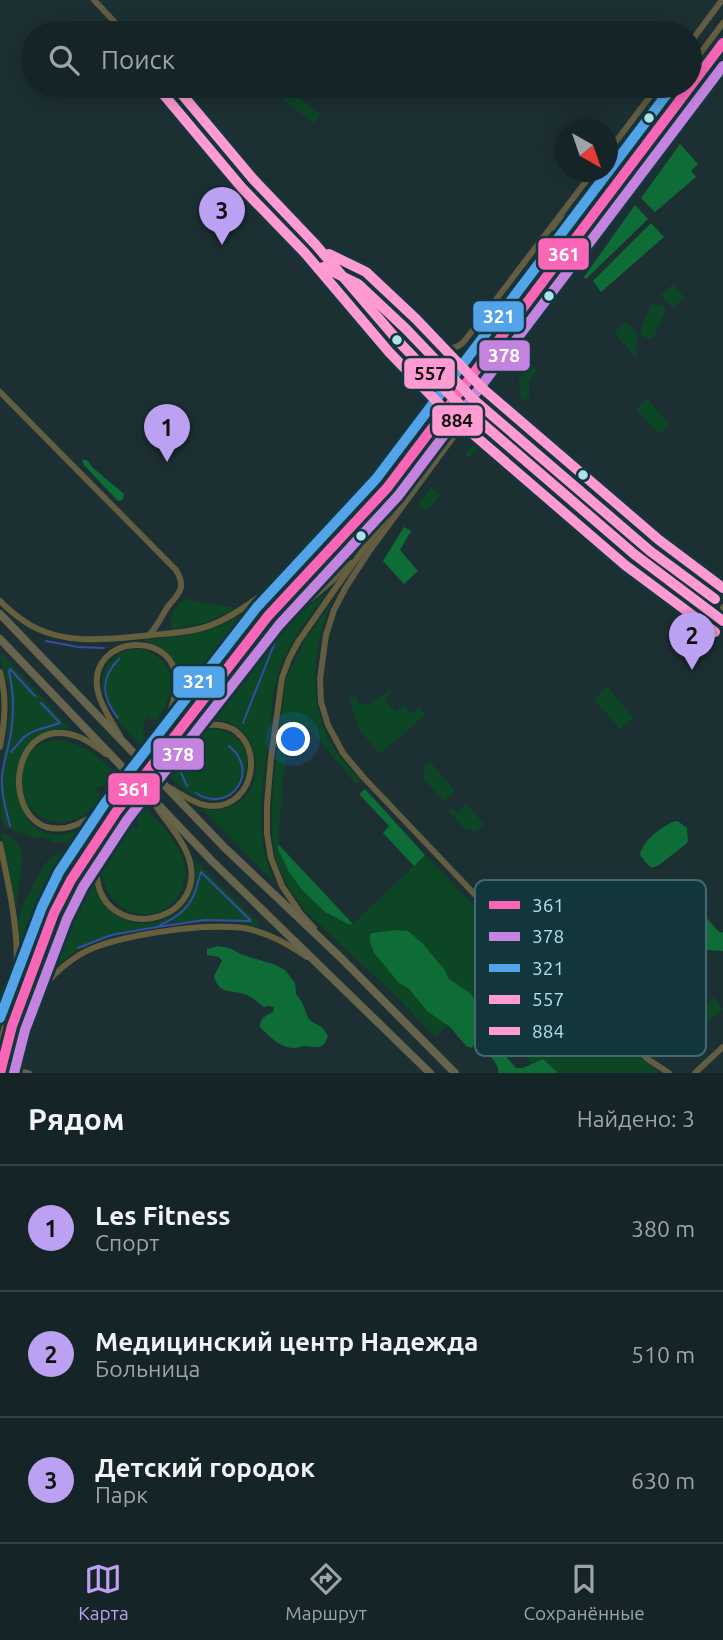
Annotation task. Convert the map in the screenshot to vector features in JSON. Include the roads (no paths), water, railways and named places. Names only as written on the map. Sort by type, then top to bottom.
[{"type":"highway","points":[[0,614],[234,857],[339,956],[455,1073]]},
{"type":"highway","points":[[0,639],[212,861],[430,1073]]},
{"type":"main road","points":[[94,0],[114,21]]},
{"type":"main road","points":[[702,27],[722,0]]},
{"type":"main road","points":[[702,51],[723,23]]},
{"type":"main road","points":[[702,71],[723,43]]},
{"type":"main road","points":[[702,96],[722,70]]},
{"type":"main road","points":[[186,98],[253,179],[446,392],[634,554],[723,620]]},
{"type":"main road","points":[[618,138],[649,98]]},
{"type":"main road","points":[[0,1043],[27,948],[56,880],[105,804],[238,631],[366,494],[667,98]]},
{"type":"main road","points":[[1,1069],[12,1026],[54,914],[71,880],[116,812],[240,651],[299,582],[375,502],[682,98]]},
{"type":"main road","points":[[339,956],[301,914],[275,873],[271,858],[267,834],[267,804],[282,678],[298,642],[362,551],[701,98]]},
{"type":"main road","points":[[443,347],[453,348],[462,344],[585,182]]},
{"type":"main road","points":[[542,238],[593,196]]},
{"type":"main road","points":[[575,263],[603,203]]},
{"type":"main road","points":[[314,244],[366,272],[403,306],[482,388],[659,540],[723,588]]},
{"type":"main road","points":[[383,323],[388,310],[403,306]]},
{"type":"main road","points":[[0,391],[176,570],[181,585],[180,592],[149,635]]},
{"type":"main road","points":[[475,895],[343,753],[324,715],[320,691],[321,667],[329,623],[346,587],[457,432],[472,423],[482,424]]},
{"type":"main road","points":[[543,476],[553,479],[562,475],[565,466],[560,456]]},
{"type":"main road","points":[[240,651],[330,583],[362,551]]},
{"type":"main road","points":[[0,601],[31,626],[63,637],[104,639],[149,635],[169,628],[194,630],[227,618],[283,582]]},
{"type":"main road","points":[[723,607],[723,620]]},
{"type":"main road","points":[[163,616],[169,628]]},
{"type":"main road","points":[[127,747],[97,692],[101,667],[105,659],[118,649],[134,644],[151,647],[165,656],[174,670],[176,687],[163,728]]},
{"type":"main road","points":[[0,672],[5,710],[0,747]]},
{"type":"main road","points":[[159,781],[196,803],[216,805],[234,799],[250,778],[252,765],[247,746],[239,735],[228,728],[203,726],[172,739]]},
{"type":"main road","points":[[13,768],[22,750],[29,743],[57,733],[79,737],[114,759]]},
{"type":"main road","points":[[104,830],[97,878],[108,903],[122,914],[140,919],[158,918],[174,909],[189,886],[189,859],[147,793]]},
{"type":"main road","points":[[13,797],[31,820],[50,828],[79,824],[105,804]]},
{"type":"main road","points":[[0,844],[17,950],[15,987]]},
{"type":"main road","points":[[12,1026],[35,995],[81,953],[113,942],[152,934],[204,926],[249,929],[270,935],[324,969]]},
{"type":"main road","points":[[695,1073],[723,1047]]},
{"type":"main road","points":[[644,1056],[669,1073]]},
{"type":"street","points":[[0,1005],[9,1007]]},
{"type":"street","points":[[1,1069],[30,1073]]},
{"type":"waterway","points":[[46,641],[78,647],[104,648]]},
{"type":"waterway","points":[[243,723],[275,642]]},
{"type":"waterway","points":[[118,718],[108,703],[105,688],[108,673],[119,659]]},
{"type":"waterway","points":[[10,669],[13,717],[2,783],[10,826]]},
{"type":"waterway","points":[[10,669],[35,696]]},
{"type":"waterway","points":[[11,752],[24,737],[34,731],[60,723],[41,703]]},
{"type":"waterway","points":[[196,793],[220,799],[237,788],[242,778],[242,767],[238,756],[229,746]]},
{"type":"waterway","points":[[181,773],[187,786]]},
{"type":"waterway","points":[[78,948],[111,935],[151,928],[204,920],[251,921],[201,872],[194,895],[187,906],[178,915],[160,925]]},
{"type":"place","name":"Детский городок","points":[[222,245]]},
{"type":"place","name":"Les Fitness","points":[[167,462]]},
{"type":"place","name":"Медицинский центр Надежда","points":[[692,670]]}]
